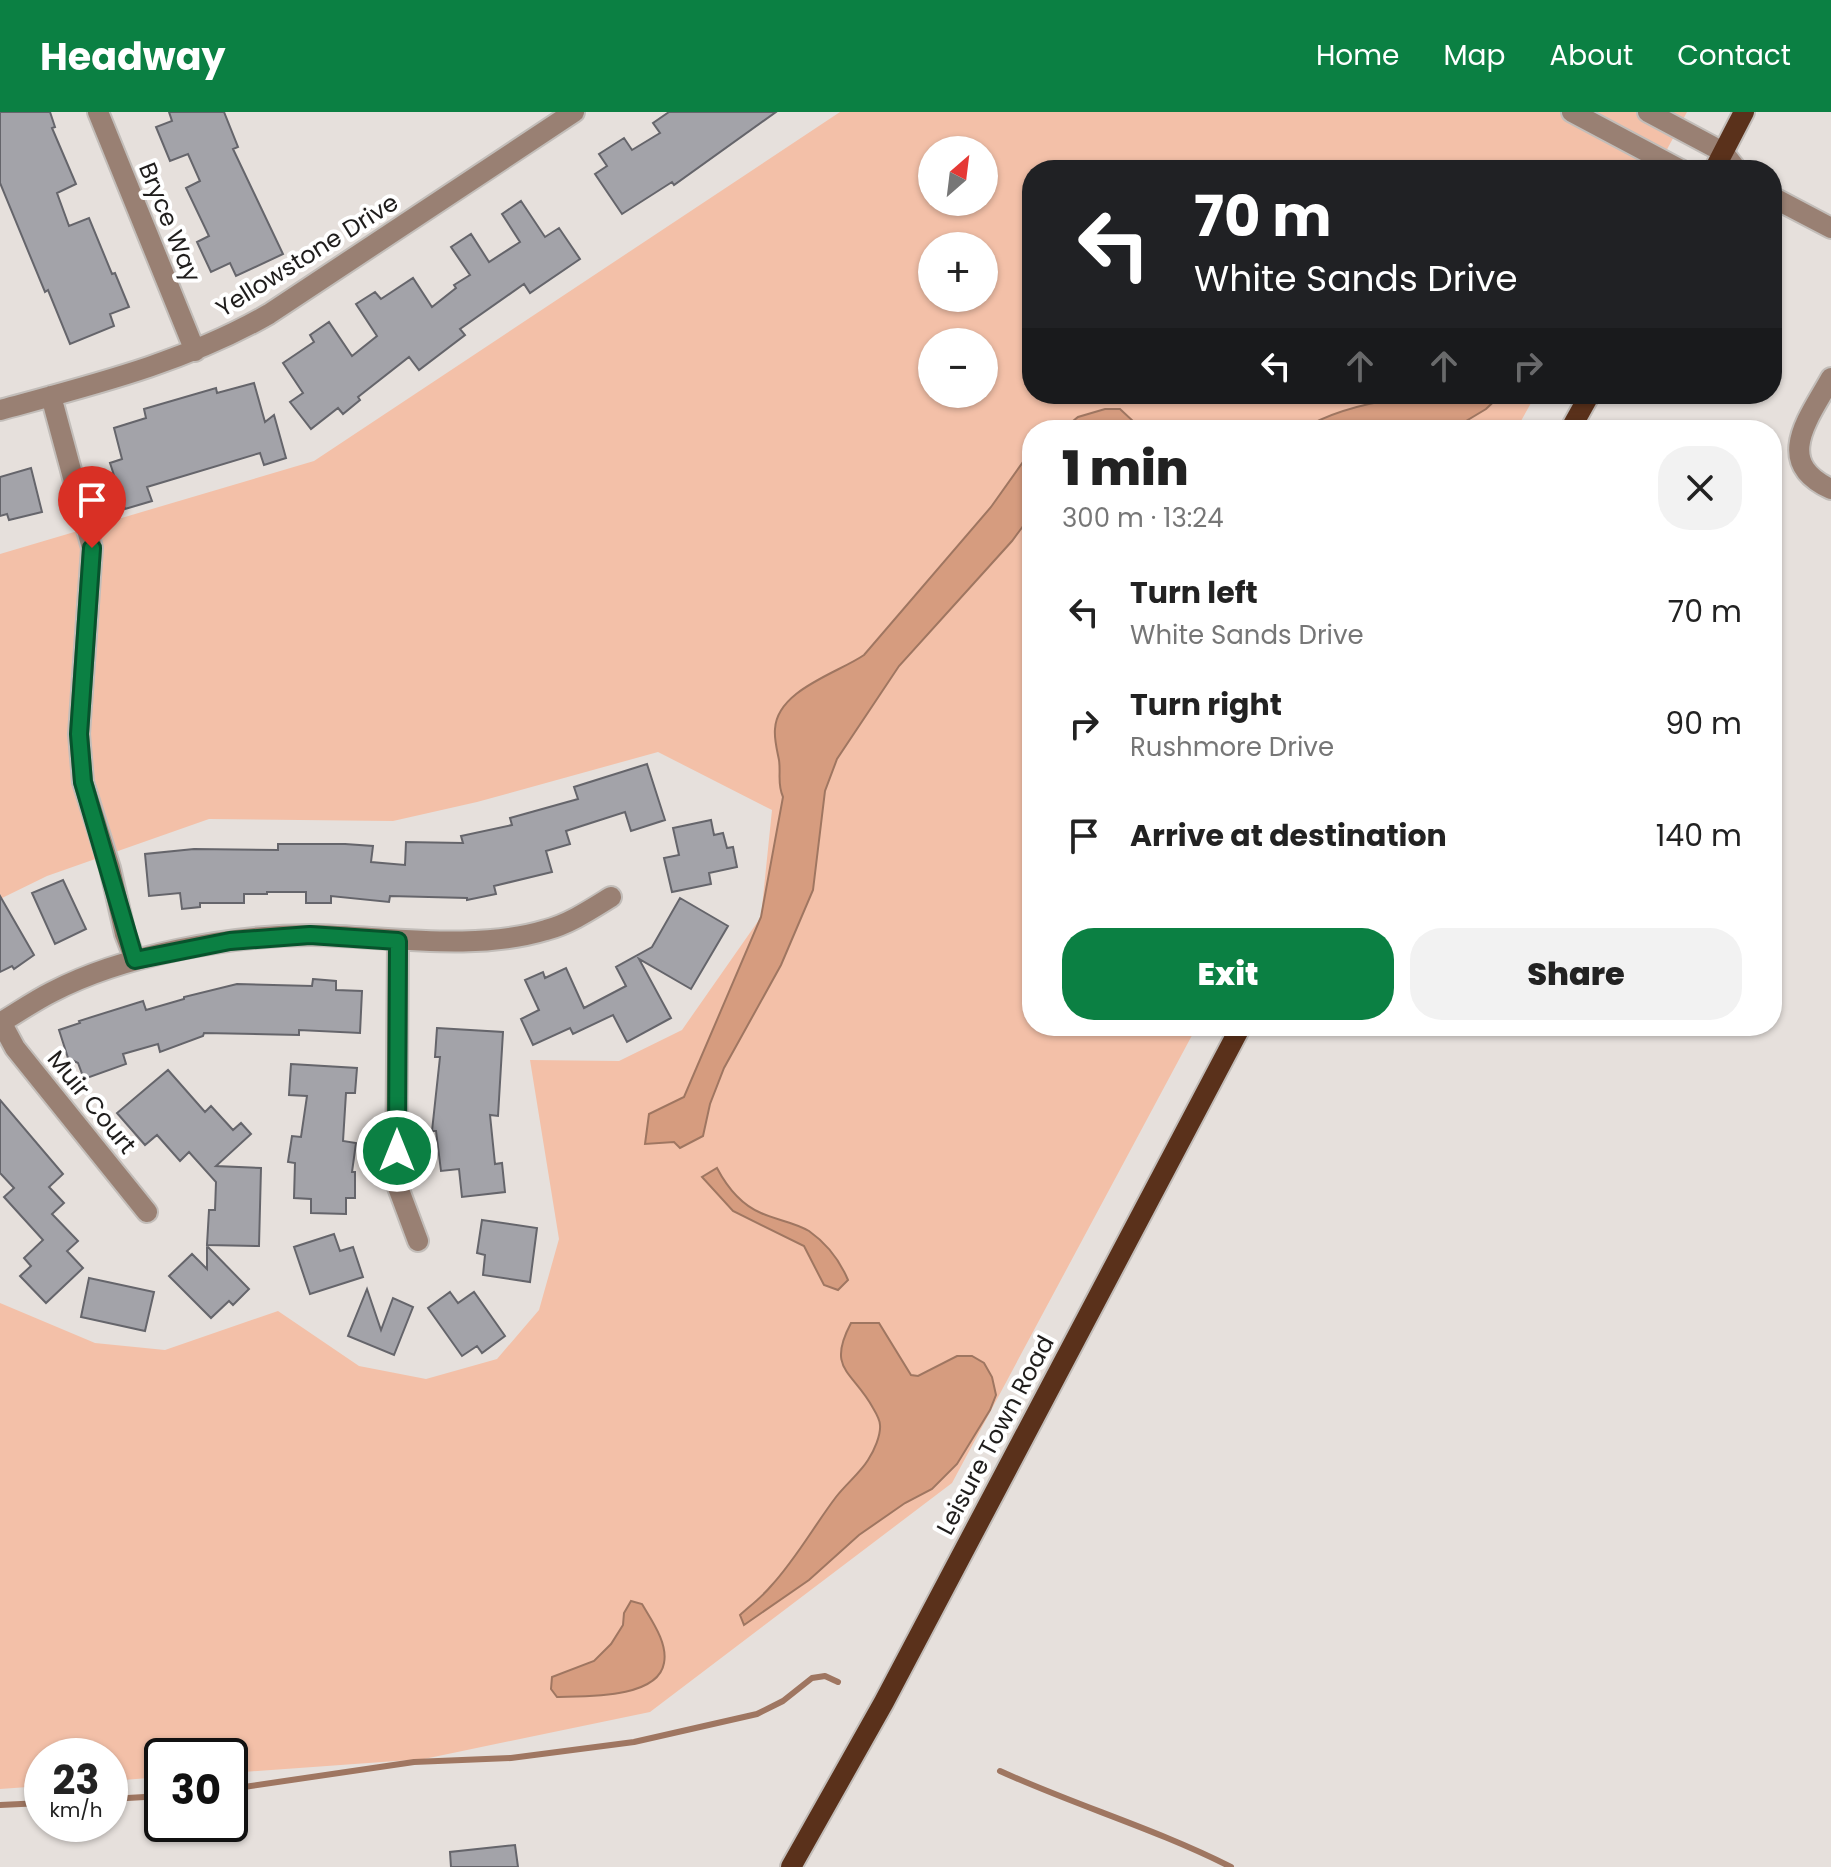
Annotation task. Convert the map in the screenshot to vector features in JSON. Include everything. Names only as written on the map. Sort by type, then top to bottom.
[{"type":"main road","points":[[1720,160],[1744,112]]},
{"type":"main road","name":"Leisure Town Road","points":[[791,1867],[884,1702],[1236,1036]]},
{"type":"street","name":"Bryce Way","points":[[98,112],[195,351]]},
{"type":"street","name":"Yellowstone Drive","points":[[0,410],[195,351],[231,335],[269,314],[574,112]]},
{"type":"street","points":[[1572,112],[1662,160]]},
{"type":"street","points":[[1648,112],[1718,160]]},
{"type":"street","points":[[1782,202],[1831,228]]},
{"type":"street","points":[[1831,378],[1802,430],[1798,449],[1810,477],[1831,489]]},
{"type":"street","points":[[51,396],[92,548],[79,734],[83,782],[135,960]]},
{"type":"street","points":[[0,1022],[54,991],[135,960],[243,940],[310,935],[398,941],[501,939],[547,930],[611,897]]},
{"type":"street","points":[[398,941],[396,1182],[418,1241]]},
{"type":"street","name":"Muir Court","points":[[0,1022],[15,1048],[147,1212]]},
{"type":"shaded area","points":[[840,112],[1687,112],[1661,160],[1022,160],[1022,404],[1530,404],[1522,420],[1022,420],[1022,1036],[1192,1036],[952,1483],[650,1712],[424,1759],[248,1772],[248,1738],[144,1738],[144,1778],[128,1780],[128,1738],[24,1738],[24,1787],[0,1789],[0,1303],[95,1343],[165,1350],[278,1311],[359,1366],[426,1379],[497,1359],[539,1310],[559,1239],[530,1060],[619,1061],[682,1030],[761,917],[772,810],[658,752],[477,802],[393,821],[209,819],[47,876],[0,899],[0,554],[314,461]]},
{"type":"shaded area","points":[[1368,404],[1491,404],[1468,420],[1321,420]]},
{"type":"shaded area","points":[[1105,409],[1120,409],[1132,420],[1074,420]]},
{"type":"shaded area","points":[[1022,463],[1022,528],[899,666],[837,759],[825,791],[813,890],[781,965],[724,1068],[710,1104],[703,1136],[680,1148],[674,1142],[645,1144],[649,1114],[684,1097],[761,917],[783,797],[775,737],[778,715],[797,693],[864,655],[991,507]]},
{"type":"shaded area","points":[[717,1168],[730,1188],[754,1210],[803,1228],[815,1236],[832,1253],[848,1280],[838,1290],[824,1285],[804,1246],[733,1211],[702,1177]]},
{"type":"shaded area","points":[[851,1323],[879,1323],[911,1375],[918,1376],[957,1356],[972,1356],[984,1363],[992,1377],[996,1395],[957,1464],[932,1489],[905,1503],[859,1535],[809,1580],[744,1625],[740,1615],[780,1576],[836,1497],[865,1465],[877,1443],[880,1429],[878,1416],[842,1361],[841,1351]]},
{"type":"shaded area","points":[[631,1601],[642,1604],[661,1640],[665,1655],[659,1675],[649,1683],[618,1693],[557,1697],[551,1689],[552,1677],[594,1661],[611,1644],[623,1625],[624,1613]]},
{"type":"building","points":[[0,112],[50,112],[55,127],[52,128],[76,184],[57,193],[69,226],[89,218],[129,307],[110,314],[114,326],[70,344],[0,183]]},
{"type":"building","points":[[169,112],[224,112],[238,147],[233,149],[283,254],[236,276],[230,263],[211,272],[197,242],[209,236],[186,188],[200,181],[188,154],[170,161],[156,127],[172,121]]},
{"type":"building","points":[[669,112],[776,112],[674,185],[672,182],[622,214],[595,174],[607,166],[599,154],[624,138],[632,150],[660,133],[653,123]]},
{"type":"building","points":[[521,201],[545,237],[559,228],[580,259],[530,293],[524,284],[460,329],[465,335],[419,370],[409,357],[358,397],[360,400],[343,414],[338,408],[311,429],[290,402],[303,393],[283,363],[314,342],[310,335],[329,322],[352,356],[377,336],[356,304],[375,292],[381,299],[413,278],[432,307],[456,288],[454,285],[470,275],[451,247],[471,234],[489,262],[520,242],[502,214]]},
{"type":"building","points":[[254,383],[265,422],[274,415],[286,458],[264,465],[260,453],[147,487],[152,501],[125,509],[110,463],[122,459],[114,428],[146,418],[144,409],[216,388],[217,393]]},
{"type":"building","points":[[31,468],[42,512],[9,520],[7,514],[0,516],[0,477]]},
{"type":"building","points":[[647,764],[665,820],[631,831],[625,812],[566,831],[570,844],[546,851],[552,872],[494,886],[496,894],[467,900],[390,896],[389,902],[331,896],[331,903],[306,903],[306,892],[267,892],[244,894],[244,903],[200,903],[200,907],[182,909],[180,893],[149,896],[145,854],[194,849],[278,850],[278,844],[345,844],[373,846],[371,862],[405,865],[406,842],[463,843],[461,836],[512,825],[510,818],[578,799],[574,787]]},
{"type":"building","points":[[711,820],[714,835],[723,833],[727,848],[733,847],[737,867],[709,873],[711,884],[672,892],[664,858],[679,855],[673,828]]},
{"type":"building","points":[[63,880],[86,929],[55,944],[32,893]]},
{"type":"building","points":[[0,896],[34,955],[14,969],[12,966],[0,972]]},
{"type":"building","points":[[680,898],[728,926],[691,989],[639,959],[671,1018],[627,1042],[613,1015],[573,1034],[570,1028],[533,1045],[521,1019],[539,1010],[525,980],[543,972],[545,978],[566,968],[584,1008],[626,986],[616,967],[652,947]]},
{"type":"building","points":[[313,979],[336,981],[336,990],[362,991],[360,1033],[299,1030],[299,1035],[204,1033],[160,1052],[158,1044],[123,1054],[126,1064],[84,1079],[78,1063],[68,1058],[59,1030],[143,1001],[146,1010],[237,984],[312,986]]},
{"type":"building","points":[[437,1028],[503,1032],[498,1116],[490,1115],[495,1164],[502,1163],[505,1192],[462,1197],[459,1169],[441,1171],[436,1131],[432,1131],[440,1057],[435,1057]]},
{"type":"building","points":[[291,1064],[357,1068],[355,1093],[346,1093],[343,1141],[356,1143],[352,1172],[355,1172],[355,1198],[346,1198],[346,1214],[311,1213],[311,1199],[294,1198],[295,1163],[288,1162],[292,1136],[301,1137],[307,1096],[289,1095]]},
{"type":"building","points":[[168,1070],[205,1112],[211,1106],[233,1130],[241,1123],[251,1134],[216,1166],[261,1168],[259,1246],[207,1245],[209,1210],[215,1210],[216,1182],[189,1152],[180,1161],[157,1135],[145,1145],[117,1113]]},
{"type":"building","points":[[0,1100],[63,1174],[49,1187],[64,1203],[52,1214],[78,1241],[67,1251],[83,1268],[46,1303],[20,1276],[31,1266],[24,1258],[43,1240],[4,1197],[14,1188],[0,1173]]},
{"type":"building","points":[[482,1220],[537,1228],[530,1282],[483,1275],[485,1255],[477,1253]]},
{"type":"building","points":[[334,1234],[340,1251],[353,1247],[363,1277],[310,1294],[294,1247]]},
{"type":"building","points":[[207,1246],[249,1289],[233,1305],[229,1301],[211,1318],[169,1276],[192,1254],[207,1269]]},
{"type":"building","points":[[89,1278],[154,1292],[145,1331],[81,1317]]},
{"type":"building","points":[[367,1289],[381,1330],[393,1298],[413,1307],[394,1355],[348,1336]]},
{"type":"building","points":[[450,1292],[458,1303],[474,1292],[505,1336],[482,1353],[477,1346],[462,1356],[428,1308]]},
{"type":"building","points":[[515,1845],[518,1867],[451,1867],[450,1852]]},
{"type":"waterway","points":[[248,1786],[414,1762],[511,1758],[634,1742],[757,1714],[783,1701],[812,1678],[825,1676],[838,1682]]},
{"type":"waterway","points":[[1000,1771],[1231,1867]]},
{"type":"waterway","points":[[128,1798],[144,1797]]},
{"type":"waterway","points":[[0,1805],[24,1804]]},
{"type":"route","points":[[92,548],[79,734],[83,782],[135,960],[230,941],[310,935],[398,941],[397,1151]]}]
